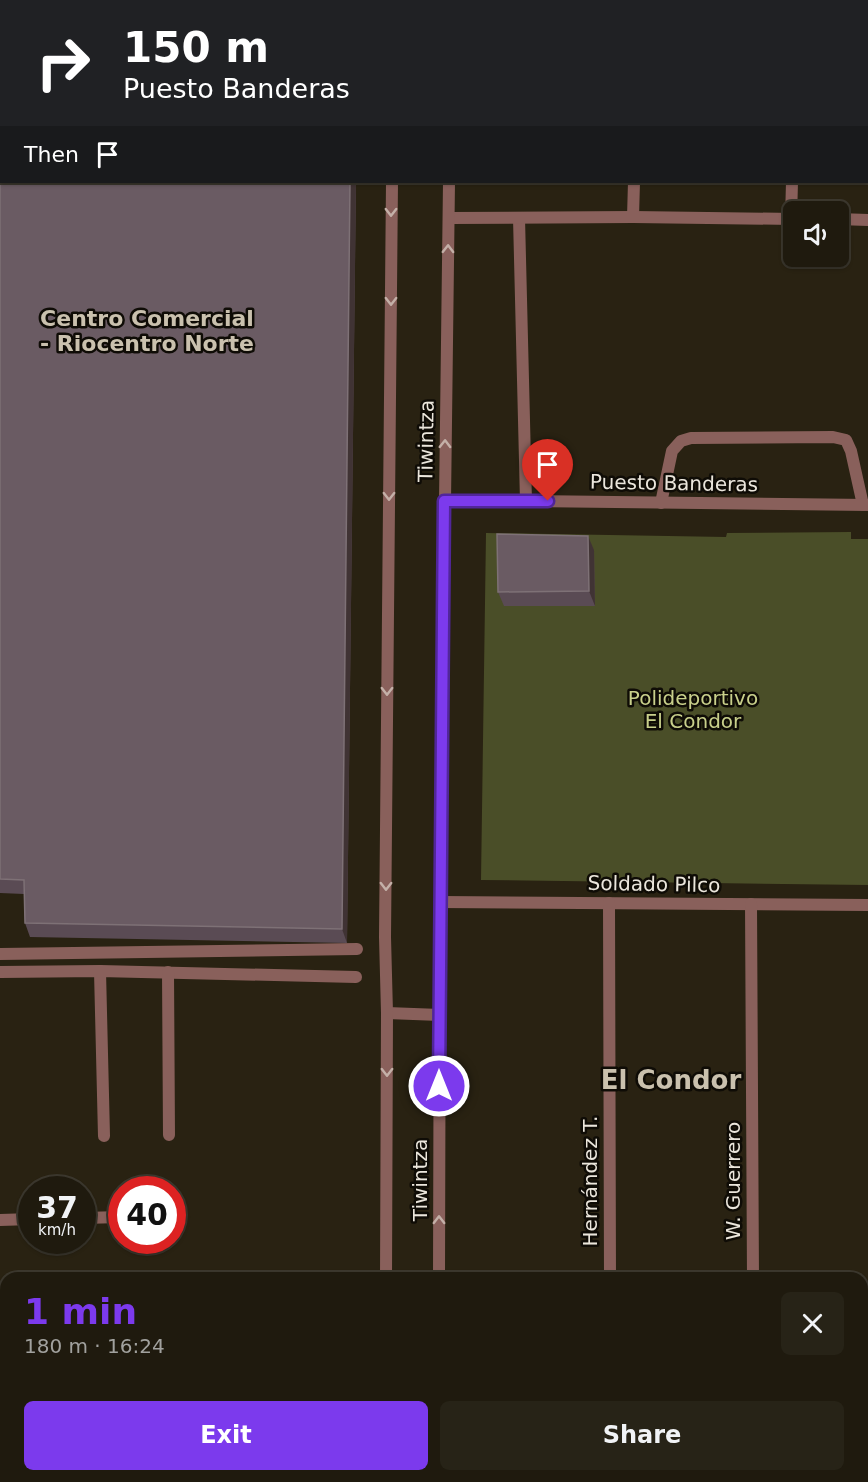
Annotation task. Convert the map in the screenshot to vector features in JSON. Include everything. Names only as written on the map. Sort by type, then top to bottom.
[{"type":"street","name":"Tiwintza","points":[[386,1272],[385,925],[392,183]]},
{"type":"street","name":"Tiwintza","points":[[439,1272],[440,902],[449,183]]},
{"type":"street","points":[[633,217],[634,183]]},
{"type":"street","points":[[792,183],[792,201]]},
{"type":"street","points":[[449,218],[783,219]]},
{"type":"street","points":[[519,218],[526,501]]},
{"type":"street","points":[[849,219],[868,220]]},
{"type":"street","points":[[661,503],[672,451],[681,441],[691,438],[833,437],[846,440],[865,505]]},
{"type":"street","name":"Puesto Banderas","points":[[444,501],[865,505]]},
{"type":"street","name":"Soldado Pilco","points":[[440,902],[868,905]]},
{"type":"street","name":"Hernández T.","points":[[609,903],[610,1272]]},
{"type":"street","name":"W. Guerrero","points":[[751,904],[753,1272]]},
{"type":"street","points":[[0,954],[357,949]]},
{"type":"street","points":[[0,972],[100,971],[356,976]]},
{"type":"street","points":[[100,971],[104,1136]]},
{"type":"street","points":[[168,972],[169,1135]]},
{"type":"street","points":[[387,1013],[440,1015]]},
{"type":"street","points":[[0,1220],[18,1219]]},
{"type":"green space","name":"Polideportivo El Condor","points":[[851,532],[851,539],[868,539],[868,885],[481,880],[486,533],[726,537],[727,533]]},
{"type":"building","name":"Centro Comercial - Riocentro Norte","points":[[0,183],[350,183],[342,929],[25,923],[24,880],[0,879]]},
{"type":"building","points":[[497,534],[588,536],[589,591],[498,592]]},
{"type":"district","name":"Centro Comercial - Riocentro Norte","points":[[147,330]]},
{"type":"district","name":"El Condor","points":[[671,1080]]},
{"type":"route","points":[[439,1086],[444,501],[548,501]]}]
